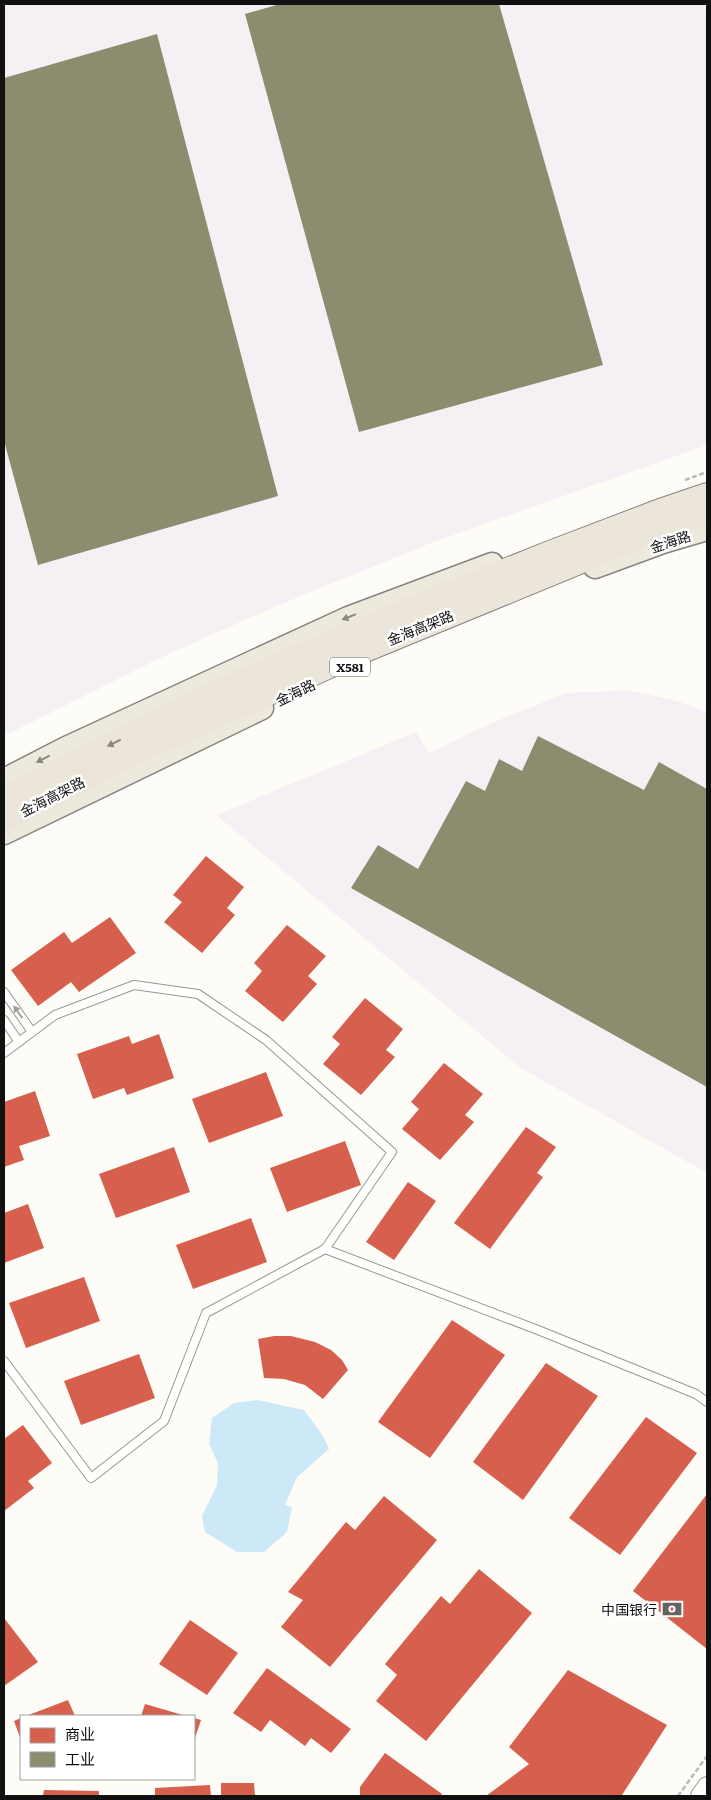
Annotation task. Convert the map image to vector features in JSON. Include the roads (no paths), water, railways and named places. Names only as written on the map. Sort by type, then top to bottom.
[{"type":"highway","name":"金海高架路","points":[[4,797],[243,680],[368,626],[550,553],[663,510],[707,496]]},
{"type":"highway","name":"金海高架路","points":[[4,820],[153,745],[366,650],[630,540],[707,514]]},
{"type":"main road","points":[[4,780],[66,748],[348,618],[707,487]]},
{"type":"main road","name":"金海路","points":[[4,833],[331,675],[481,609],[663,542],[707,529]]},
{"type":"street","points":[[700,1796],[707,1786]]},
{"type":"lane","points":[[4,1054],[55,1015],[134,985],[198,994],[266,1040],[392,1152],[325,1249],[206,1313],[164,1421],[91,1478],[4,1361]]},
{"type":"lane","points":[[4,992],[32,1032]]},
{"type":"lane","points":[[4,1020],[19,1042]]},
{"type":"lane","points":[[325,1249],[538,1330],[696,1394],[707,1402]]},
{"type":"water","points":[[258,1400],[304,1410],[323,1436],[329,1449],[297,1477],[285,1505],[292,1507],[287,1532],[264,1552],[237,1552],[205,1532],[202,1516],[217,1485],[218,1463],[209,1444],[212,1418],[234,1403]]},
{"type":"place","name":"中国银行","points":[[672,1609]]}]
